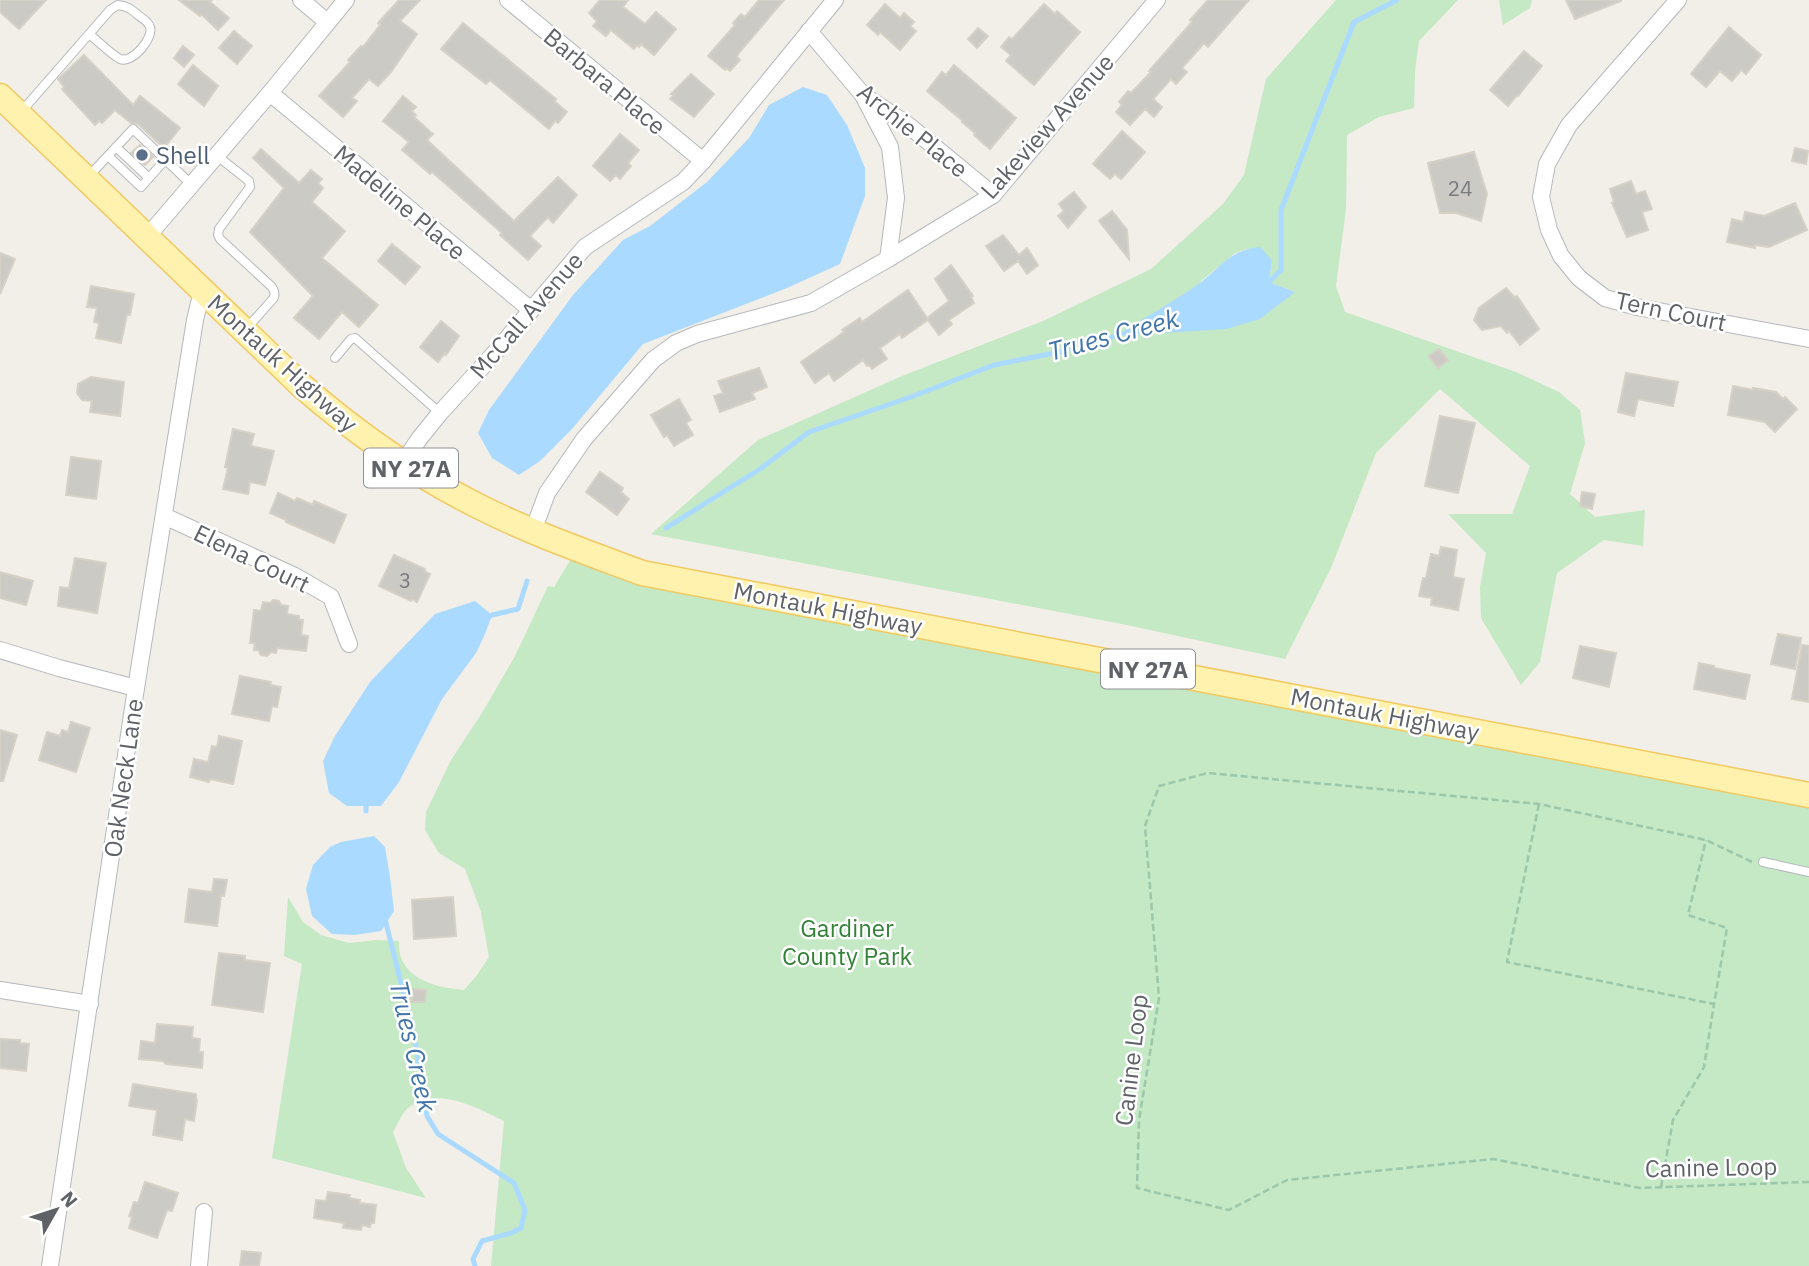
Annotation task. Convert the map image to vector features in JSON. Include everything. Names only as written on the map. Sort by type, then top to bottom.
[{"type":"main road","name":"Montauk Highway","points":[[0,96],[327,408],[403,463],[477,506],[533,531],[642,573],[1809,794]]},
{"type":"street","points":[[301,0],[327,22]]},
{"type":"street","points":[[147,236],[346,0]]},
{"type":"street","name":"Barbara Place","points":[[508,0],[703,162]]},
{"type":"street","name":"McCall Avenue","points":[[403,463],[440,413],[585,247],[683,183],[835,0]]},
{"type":"street","name":"Lakeview Avenue","points":[[533,531],[547,493],[584,439],[653,360],[676,343],[697,334],[811,303],[888,260],[993,195],[1157,0]]},
{"type":"street","name":"Tern Court","points":[[1678,0],[1569,125],[1547,163],[1541,197],[1549,230],[1561,256],[1579,278],[1605,298],[1637,307],[1809,339]]},
{"type":"street","name":"Archie Place","points":[[809,31],[863,94],[908,125],[993,195]]},
{"type":"street","name":"Madeline Place","points":[[270,93],[531,310]]},
{"type":"street","points":[[863,94],[890,147],[896,198],[888,260]]},
{"type":"street","name":"Oak Neck Lane","points":[[50,1266],[136,688],[196,312],[204,291]]},
{"type":"street","name":"Elena Court","points":[[164,516],[295,576],[331,597],[349,644]]},
{"type":"street","points":[[0,650],[136,688]]},
{"type":"street","points":[[0,990],[90,1004]]},
{"type":"street","points":[[199,1266],[204,1212]]},
{"type":"lane","points":[[19,114],[89,34],[110,10],[118,5],[127,6],[151,29],[150,36],[135,56],[128,60],[121,60],[89,34]]},
{"type":"lane","points":[[86,178],[132,129],[191,184]]},
{"type":"lane","points":[[116,147],[149,178]]},
{"type":"lane","points":[[215,155],[249,181],[250,187],[219,229],[218,235],[275,290],[275,297],[244,330]]},
{"type":"lane","points":[[108,156],[141,187],[165,160]]},
{"type":"lane","points":[[335,358],[351,339],[355,338],[440,413]]},
{"type":"lane","points":[[1763,862],[1809,872]]},
{"type":"path","name":"Canine Loop","points":[[1763,862],[1752,862],[1706,840],[1539,804],[1208,773],[1159,786],[1145,826],[1159,998],[1139,1120],[1138,1188],[1229,1210],[1287,1180],[1493,1159],[1640,1188],[1809,1182]]},
{"type":"path","points":[[1539,804],[1507,962],[1714,1004]]},
{"type":"path","points":[[1661,1187],[1673,1120],[1704,1067],[1727,928],[1688,915],[1706,840]]},
{"type":"green space","points":[[1336,0],[1458,0],[1419,41],[1414,108],[1379,117],[1347,135],[1346,209],[1336,286],[1345,312],[1516,372],[1559,392],[1580,410],[1585,443],[1570,494],[1595,517],[1645,510],[1643,546],[1604,540],[1557,573],[1540,662],[1521,685],[1481,618],[1480,587],[1486,553],[1448,514],[1512,514],[1530,466],[1440,389],[1376,453],[1331,568],[1285,659],[1122,624],[651,534],[758,440],[902,376],[1043,321],[1151,269],[1223,204],[1244,175],[1266,79]],"holes":[[[1246,249],[1272,260],[1269,282],[1295,292],[1200,282],[1235,253]]]},
{"type":"green space","points":[[1499,0],[1532,0],[1530,8],[1503,25]]},
{"type":"green space","name":"Gardiner County Park","points":[[577,549],[1809,795],[1809,1266],[491,1266],[504,1121],[468,1105],[443,1099],[418,1102],[407,1109],[393,1132],[406,1168],[426,1198],[272,1158],[302,964],[284,956],[288,897],[303,922],[321,935],[349,943],[399,941],[400,956],[412,973],[445,988],[464,990],[489,957],[481,912],[465,869],[439,853],[425,830],[426,812],[451,760],[515,656],[548,586],[554,587]]},
{"type":"water","points":[[803,87],[827,95],[847,125],[865,168],[865,196],[840,264],[787,288],[643,344],[572,429],[540,461],[519,475],[492,458],[478,433],[489,410],[573,295],[623,240],[650,226],[707,182],[749,138],[769,105]]},
{"type":"water","points":[[1260,247],[1272,260],[1269,282],[1295,292],[1260,319],[1226,329],[1116,336],[1200,283],[1234,255]]},
{"type":"water","points":[[475,601],[492,615],[485,634],[476,653],[442,699],[399,782],[381,806],[347,806],[329,793],[323,761],[335,736],[370,682],[435,614]]},
{"type":"water","points":[[374,836],[385,847],[394,911],[381,931],[355,935],[332,934],[312,916],[306,889],[313,865],[330,847],[341,842]]},
{"type":"building","points":[[0,0],[46,0],[19,29],[0,12]]},
{"type":"building","points":[[179,0],[212,0],[210,2],[229,18],[218,30],[201,14],[200,16]]},
{"type":"building","points":[[399,0],[420,0],[400,21],[417,34],[378,86],[369,79],[352,98],[357,101],[343,117],[319,96],[350,62],[348,60],[363,47],[380,25],[378,23]]},
{"type":"building","points":[[600,0],[628,0],[623,7],[645,24],[656,12],[676,29],[654,55],[641,44],[634,49],[611,30],[606,36],[593,26],[597,21],[589,13]]},
{"type":"building","points":[[759,0],[784,0],[738,54],[740,60],[730,71],[726,68],[725,70],[708,56],[741,14],[745,17]]},
{"type":"building","points":[[1208,0],[1249,0],[1208,47],[1204,43],[1182,68],[1187,72],[1176,84],[1171,79],[1153,99],[1162,107],[1154,117],[1145,109],[1130,125],[1116,112],[1122,105],[1119,102],[1151,72],[1149,71]]},
{"type":"building","points":[[1566,0],[1621,0],[1621,1],[1575,19]]},
{"type":"building","points":[[885,4],[900,18],[904,13],[914,22],[910,26],[916,31],[900,50],[880,32],[878,35],[867,25]]},
{"type":"building","points":[[1044,4],[1055,14],[1057,11],[1080,32],[1034,85],[1006,61],[1011,55],[1001,47],[1009,37],[1012,39]]},
{"type":"building","points":[[463,23],[556,99],[554,101],[567,112],[558,123],[555,121],[549,129],[490,80],[486,84],[441,49]]},
{"type":"building","points":[[1729,27],[1761,55],[1746,74],[1741,70],[1732,81],[1720,71],[1706,87],[1691,74]]},
{"type":"building","points":[[978,28],[988,36],[977,48],[968,39]]},
{"type":"building","points":[[234,31],[252,46],[237,64],[219,48]]},
{"type":"building","points":[[183,46],[194,55],[184,67],[174,58]]},
{"type":"building","points":[[1524,51],[1542,66],[1508,106],[1490,90]]},
{"type":"building","points":[[84,55],[133,105],[140,96],[180,128],[164,148],[138,124],[131,123],[115,110],[102,123],[99,121],[95,125],[62,89],[64,87],[58,79]]},
{"type":"building","points":[[193,65],[218,86],[204,106],[178,84]]},
{"type":"building","points":[[954,65],[1016,118],[990,149],[963,121],[927,91],[942,72],[946,75]]},
{"type":"building","points":[[691,74],[714,94],[694,117],[670,99],[674,95],[671,94]]},
{"type":"building","points":[[403,96],[416,107],[412,111],[416,115],[414,117],[433,134],[427,140],[514,221],[558,177],[577,195],[553,223],[548,217],[530,236],[541,246],[528,260],[478,212],[402,150],[409,142],[383,121]]},
{"type":"building","points":[[1122,131],[1145,152],[1121,179],[1115,174],[1110,179],[1093,164]]},
{"type":"building","points":[[620,134],[639,150],[620,179],[616,175],[610,181],[593,166]]},
{"type":"building","name":"Shell","points":[[140,145],[153,157],[145,165],[131,153]]},
{"type":"building","points":[[1795,148],[1808,151],[1806,164],[1792,161]]},
{"type":"building","points":[[261,149],[299,183],[311,170],[322,179],[318,183],[323,188],[312,202],[345,231],[322,258],[378,305],[359,327],[342,312],[319,339],[294,318],[313,296],[250,232],[284,188],[253,158]]},
{"type":"building","points":[[1474,152],[1487,194],[1481,221],[1456,213],[1440,213],[1428,163]]},
{"type":"building","points":[[1631,181],[1636,194],[1645,191],[1652,209],[1642,212],[1648,230],[1627,237],[1612,203],[1614,202],[1610,189]]},
{"type":"building","points":[[1074,192],[1086,207],[1068,228],[1058,216],[1064,211],[1059,204]]},
{"type":"building","points":[[1795,203],[1807,230],[1769,247],[1755,245],[1755,248],[1727,242],[1732,219],[1743,222],[1745,212],[1764,216]]},
{"type":"building","points":[[1112,211],[1127,230],[1129,259],[1099,221]]},
{"type":"building","points":[[1003,235],[1019,255],[1027,248],[1038,265],[1027,274],[1018,261],[1004,271],[986,246]]},
{"type":"building","points":[[392,244],[420,267],[405,284],[378,261]]},
{"type":"building","points":[[0,253],[15,259],[0,294]]},
{"type":"building","points":[[951,265],[973,296],[971,297],[974,303],[949,320],[952,324],[939,335],[928,320],[902,338],[900,334],[880,348],[887,359],[872,369],[863,360],[834,381],[829,373],[815,383],[801,362],[860,318],[862,322],[908,290],[927,318],[949,301],[935,279]]},
{"type":"building","points":[[91,286],[134,294],[121,343],[96,338],[99,323],[94,322],[97,308],[87,307]]},
{"type":"building","points":[[1506,288],[1515,298],[1517,296],[1539,329],[1520,345],[1509,331],[1507,333],[1501,326],[1482,330],[1474,320],[1479,308]]},
{"type":"building","points":[[441,321],[459,336],[438,362],[420,347]]},
{"type":"building","points":[[1439,349],[1448,360],[1438,368],[1429,356]]},
{"type":"building","points":[[759,368],[767,387],[752,393],[755,399],[720,412],[714,396],[723,393],[718,381]]},
{"type":"building","points":[[1626,373],[1678,382],[1673,406],[1638,399],[1634,416],[1618,412]]},
{"type":"building","points":[[91,377],[124,382],[120,416],[90,412],[92,401],[82,400],[77,393],[78,384]]},
{"type":"building","points":[[1733,386],[1776,392],[1797,409],[1775,432],[1765,422],[1728,415]]},
{"type":"building","points":[[679,399],[691,420],[686,423],[693,435],[674,446],[667,435],[664,437],[651,415]]},
{"type":"building","points":[[1440,416],[1475,423],[1458,493],[1425,486]]},
{"type":"building","points":[[233,429],[254,434],[251,446],[274,451],[265,485],[250,482],[248,494],[223,489]]},
{"type":"building","points":[[71,457],[101,461],[96,499],[66,495]]},
{"type":"building","points":[[600,472],[623,488],[621,492],[629,499],[617,515],[586,492]]},
{"type":"building","points":[[1582,492],[1595,494],[1592,509],[1580,506]]},
{"type":"building","points":[[278,493],[313,505],[314,501],[346,515],[334,543],[270,513]]},
{"type":"building","points":[[1441,547],[1457,550],[1453,577],[1464,579],[1458,610],[1431,605],[1432,598],[1419,596],[1431,554],[1439,556]]},
{"type":"building","points":[[394,555],[430,574],[417,602],[379,586]]},
{"type":"building","points":[[75,558],[106,563],[97,613],[58,606],[60,587],[69,588]]},
{"type":"building","points":[[0,572],[33,581],[26,605],[0,598]]},
{"type":"building","points":[[273,600],[288,606],[287,614],[299,616],[299,620],[303,620],[301,635],[308,636],[306,651],[277,648],[276,653],[271,652],[267,656],[254,650],[255,643],[250,643],[254,610],[261,611],[263,602],[270,603]]},
{"type":"building","points":[[1778,634],[1801,638],[1795,669],[1771,664]]},
{"type":"building","points":[[1802,645],[1809,646],[1809,702],[1792,699]]},
{"type":"building","points":[[1580,646],[1616,653],[1609,687],[1573,678]]},
{"type":"building","points":[[1699,663],[1750,675],[1745,699],[1694,689]]},
{"type":"building","points":[[240,676],[271,682],[270,685],[281,687],[277,707],[272,706],[269,721],[232,714]]},
{"type":"building","points":[[71,722],[90,728],[76,772],[39,760],[47,732],[60,736],[62,730],[68,732]]},
{"type":"building","points":[[0,730],[17,735],[3,781],[0,781]]},
{"type":"building","points":[[219,736],[242,741],[233,784],[190,777],[194,759],[208,762],[212,746],[217,747]]},
{"type":"building","points":[[214,879],[227,880],[224,896],[221,895],[217,926],[185,922],[189,889],[212,892]]},
{"type":"building","points":[[453,897],[456,936],[414,939],[412,900]]},
{"type":"building","points":[[219,953],[270,963],[263,1012],[212,1005]]},
{"type":"building","points":[[412,989],[426,990],[425,1002],[411,1002]]},
{"type":"building","points":[[157,1024],[193,1027],[192,1038],[200,1039],[199,1052],[203,1052],[202,1068],[139,1059],[141,1041],[155,1043]]},
{"type":"building","points":[[0,1039],[20,1040],[20,1043],[29,1044],[26,1071],[0,1068]]},
{"type":"building","points":[[133,1084],[196,1094],[194,1121],[185,1119],[182,1140],[153,1135],[157,1110],[129,1106]]},
{"type":"building","points":[[145,1182],[178,1193],[172,1211],[167,1210],[157,1238],[129,1228],[132,1217],[129,1216],[134,1202],[138,1203]]},
{"type":"building","points":[[328,1192],[350,1195],[349,1198],[360,1200],[359,1203],[376,1205],[374,1223],[371,1223],[370,1227],[362,1225],[361,1230],[343,1228],[344,1223],[314,1218],[316,1200],[326,1201]]},
{"type":"building","points":[[242,1251],[261,1253],[259,1266],[240,1266]]},
{"type":"waterway","name":"Trues Creek","points":[[1264,284],[1281,270],[1281,210],[1354,22],[1397,0]]},
{"type":"waterway","name":"Trues Creek","points":[[666,528],[760,469],[809,432],[994,365],[1055,353],[1120,335]]},
{"type":"waterway","name":"Trues Creek","points":[[486,619],[518,609],[527,581]]},
{"type":"waterway","name":"Trues Creek","points":[[366,799],[366,811]]},
{"type":"waterway","name":"Trues Creek","points":[[385,919],[415,1039],[427,1116],[438,1134],[514,1183],[525,1210],[521,1228],[482,1241],[473,1259],[475,1266]]},
{"type":"place","name":"Shell","points":[[142,155]]}]
